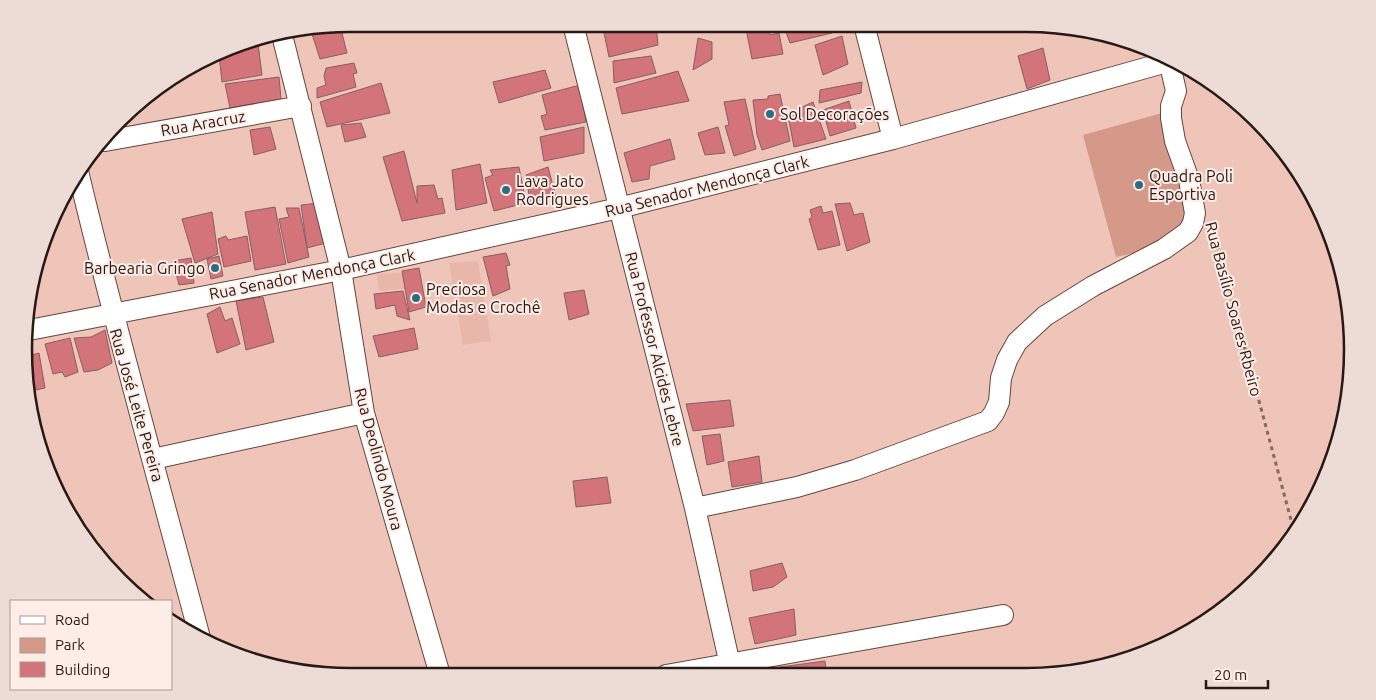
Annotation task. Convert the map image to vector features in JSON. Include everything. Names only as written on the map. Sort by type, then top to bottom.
[{"type":"street","name":"Rua Professor Alcides Lebre","points":[[575,32],[695,508],[731,668]]},
{"type":"street","points":[[866,32],[893,139]]},
{"type":"street","name":"Rua Deolindo Moura","points":[[283,40],[341,270],[364,414],[438,668]]},
{"type":"street","name":"Rua Senador Mendonça Clark","points":[[33,329],[341,270],[619,208],[893,139],[1159,62]]},
{"type":"street","points":[[695,508],[798,487],[988,421],[999,402],[1001,378],[1007,360],[1017,342],[1038,322],[1093,286],[1164,248],[1188,232],[1193,224],[1195,213],[1190,187],[1170,118],[1171,106],[1176,91],[1172,68]]},
{"type":"street","name":"Rua Aracruz","points":[[112,140],[301,106]]},
{"type":"street","name":"Rua José Leite Pereira","points":[[81,182],[111,313],[153,459],[197,628]]},
{"type":"street","points":[[153,459],[364,414]]},
{"type":"street","points":[[736,668],[1004,615]]},
{"type":"path","name":"Rua Basílio Soares Rbeiro","points":[[1212,225],[1292,523]]},
{"type":"shaded area","points":[[478,261],[491,341],[463,345],[449,263]]},
{"type":"shaded area","points":[[402,273],[405,289],[379,291],[377,274]]},
{"type":"green space","name":"Quadra Poli Esportiva","points":[[1162,113],[1194,235],[1156,248],[1116,257],[1083,135]]},
{"type":"building","points":[[342,32],[347,53],[320,59],[312,35]]},
{"type":"building","points":[[604,32],[657,32],[658,45],[609,57]]},
{"type":"building","points":[[747,32],[769,32],[770,35],[779,33],[783,54],[752,59]]},
{"type":"building","points":[[786,32],[832,32],[832,33],[790,43]]},
{"type":"building","points":[[842,36],[848,64],[823,75],[815,45]]},
{"type":"building","points":[[698,38],[712,42],[712,59],[693,70]]},
{"type":"building","points":[[258,46],[262,75],[222,82],[220,61]]},
{"type":"building","points":[[1043,48],[1050,80],[1027,89],[1018,56]]},
{"type":"building","points":[[651,56],[656,73],[614,83],[613,61]]},
{"type":"building","points":[[354,63],[357,73],[353,74],[356,87],[317,98],[317,88],[326,85],[324,76],[326,68]]},
{"type":"building","points":[[545,70],[551,88],[499,103],[493,82]]},
{"type":"building","points":[[678,71],[689,101],[622,114],[616,88]]},
{"type":"building","points":[[279,77],[281,99],[230,108],[225,84]]},
{"type":"building","points":[[862,82],[861,93],[819,103],[820,90]]},
{"type":"building","points":[[381,83],[390,113],[327,127],[320,102]]},
{"type":"building","points":[[580,85],[586,122],[545,130],[541,116],[547,114],[542,95]]},
{"type":"building","name":"Sol Decorações","points":[[780,94],[790,141],[762,150],[757,135],[753,100],[768,99],[768,96]]},
{"type":"building","points":[[745,99],[756,149],[734,156],[725,126],[729,125],[724,102]]},
{"type":"building","points":[[849,101],[856,128],[830,136],[823,110]]},
{"type":"building","points":[[813,102],[826,139],[794,147],[788,116],[802,115],[800,108]]},
{"type":"building","points":[[361,123],[366,137],[345,142],[341,125]]},
{"type":"building","points":[[270,127],[276,149],[254,155],[250,130]]},
{"type":"building","points":[[584,127],[584,153],[544,161],[540,137]]},
{"type":"building","points":[[718,127],[725,153],[705,155],[698,133]]},
{"type":"building","points":[[670,139],[675,159],[650,166],[649,179],[632,182],[624,153]]},
{"type":"building","points":[[404,151],[417,203],[417,186],[434,185],[438,199],[442,198],[445,213],[402,221],[383,157]]},
{"type":"building","points":[[480,164],[487,203],[456,210],[452,170]]},
{"type":"building","name":"Lava Jato Rodrigues","points":[[519,167],[526,203],[494,211],[485,178],[493,175],[490,170]]},
{"type":"building","points":[[548,167],[556,197],[530,202],[526,175]]},
{"type":"building","points":[[319,203],[326,243],[307,248],[301,205]]},
{"type":"building","points":[[850,203],[854,215],[863,213],[870,242],[847,251],[835,204]]},
{"type":"building","points":[[821,206],[823,213],[832,211],[840,245],[818,250],[809,219],[812,217],[810,210]]},
{"type":"building","points":[[275,207],[286,264],[255,270],[245,212]]},
{"type":"building","points":[[286,208],[299,208],[309,257],[288,263],[279,219],[289,217]]},
{"type":"building","points":[[212,212],[218,254],[195,263],[182,219]]},
{"type":"building","points":[[226,236],[228,240],[247,236],[251,261],[224,267],[218,239]]},
{"type":"building","points":[[506,253],[510,265],[506,266],[510,289],[493,296],[483,257]]},
{"type":"building","name":"Barbearia Gringo","points":[[219,256],[223,276],[211,279],[207,259]]},
{"type":"building","points":[[191,258],[194,283],[179,285],[173,261]]},
{"type":"building","name":"Preciosa Modas e Crochê","points":[[419,268],[426,307],[409,312],[402,271]]},
{"type":"building","points":[[584,290],[589,314],[569,320],[564,293]]},
{"type":"building","points":[[403,291],[410,320],[397,316],[395,305],[376,309],[374,294]]},
{"type":"building","points":[[263,297],[274,342],[246,350],[236,301]]},
{"type":"building","points":[[220,307],[225,321],[232,318],[240,344],[217,353],[207,314]]},
{"type":"building","points":[[414,328],[418,349],[379,357],[373,336]]},
{"type":"building","points":[[105,330],[112,363],[98,370],[84,372],[74,338],[91,337]]},
{"type":"building","points":[[70,338],[78,372],[65,377],[62,372],[53,374],[45,344]]},
{"type":"building","points":[[39,353],[45,388],[35,390],[32,355]]},
{"type":"building","points":[[730,400],[734,426],[693,431],[686,404]]},
{"type":"building","points":[[720,434],[724,461],[707,465],[702,436]]},
{"type":"building","points":[[759,456],[762,482],[732,487],[728,462]]},
{"type":"building","points":[[607,477],[611,503],[576,507],[573,481]]},
{"type":"building","points":[[782,563],[787,577],[773,587],[753,591],[750,571]]},
{"type":"building","points":[[794,609],[796,635],[755,644],[749,618]]},
{"type":"building","points":[[825,661],[826,668],[773,668]]},
{"type":"place","name":"Sol Decorações","points":[[770,114]]},
{"type":"place","name":"Quadra Poli Esportiva","points":[[1139,185]]},
{"type":"place","name":"Lava Jato Rodrigues","points":[[506,190]]},
{"type":"place","name":"Barbearia Gringo","points":[[215,268]]},
{"type":"place","name":"Preciosa Modas e Crochê","points":[[416,298]]}]
